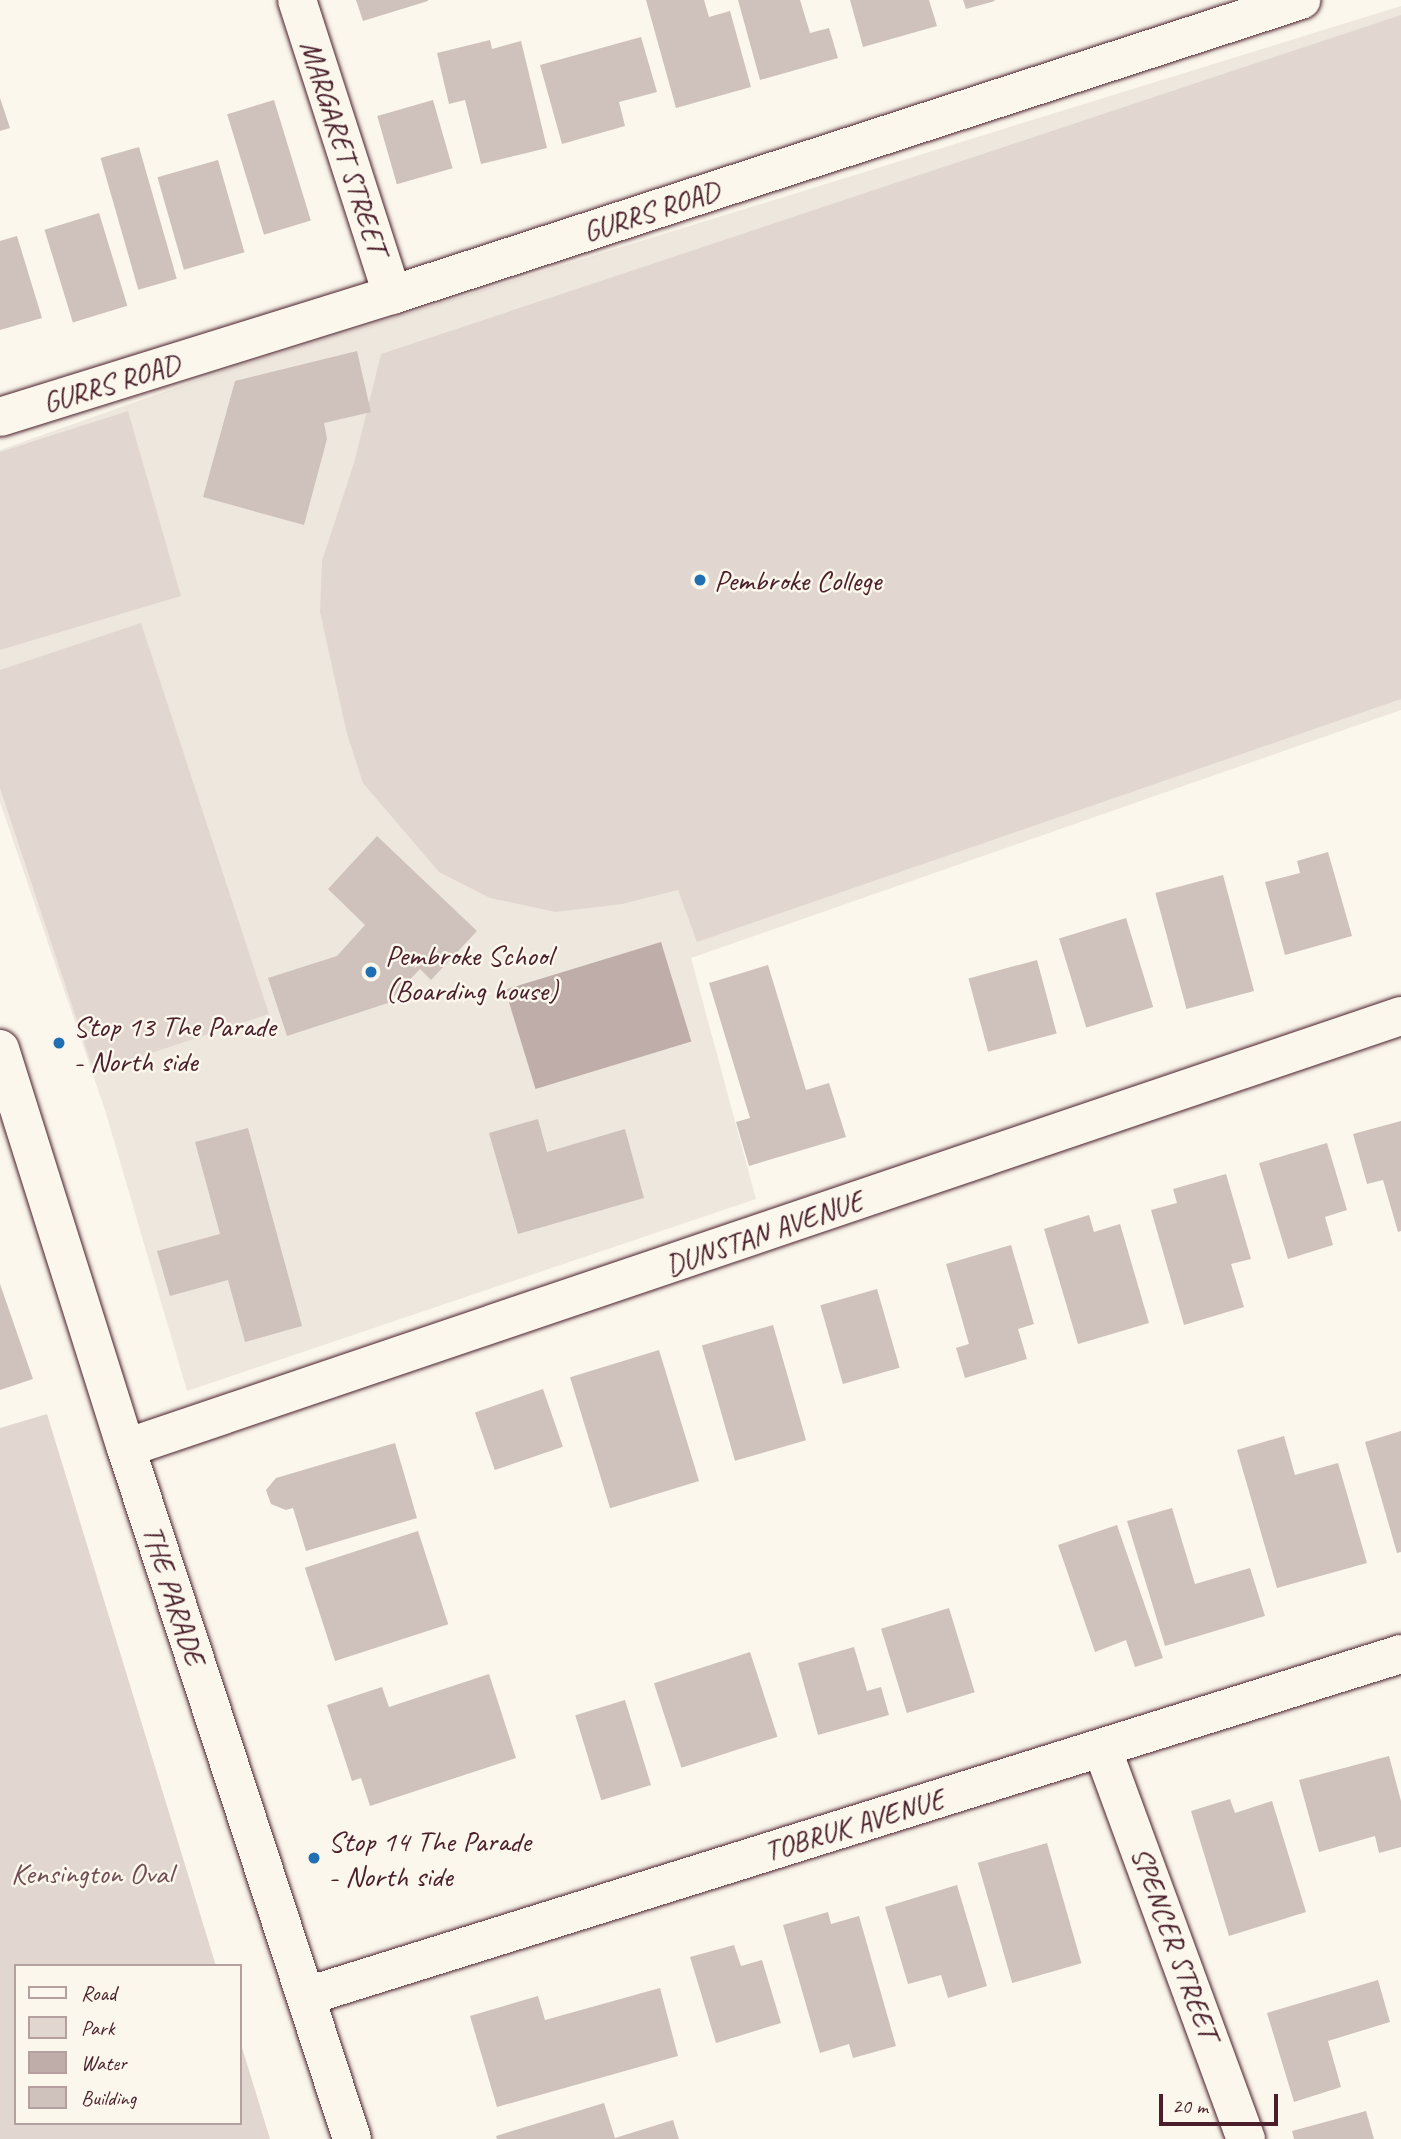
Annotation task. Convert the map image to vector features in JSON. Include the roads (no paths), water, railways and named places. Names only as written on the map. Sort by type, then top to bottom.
[{"type":"street","name":"MARGARET STREET","points":[[297,0],[392,295]]},
{"type":"street","name":"GURRS ROAD","points":[[0,417],[392,295],[1301,0]]},
{"type":"street","name":"DUNSTAN AVENUE","points":[[126,1448],[1401,1016]]},
{"type":"street","name":"THE PARADE","points":[[0,1049],[126,1448],[352,2139]]},
{"type":"street","name":"TOBRUK AVENUE","points":[[307,1996],[1401,1654]]},
{"type":"street","name":"SPENCER STREET","points":[[1102,1748],[1246,2139]]},
{"type":"water","points":[[661,942],[691,1041],[536,1089],[505,990]]},
{"type":"place","name":"Pembroke College","points":[[700,580]]},
{"type":"place","name":"Pembroke School (Boarding house)","points":[[371,972]]},
{"type":"place","name":"Stop 13 The Parade - North side","points":[[59,1043]]},
{"type":"place","name":"Stop 14 The Parade - North side","points":[[314,1858]]},
{"type":"park label","name":"Kensington Oval","points":[[92,1873]]}]
